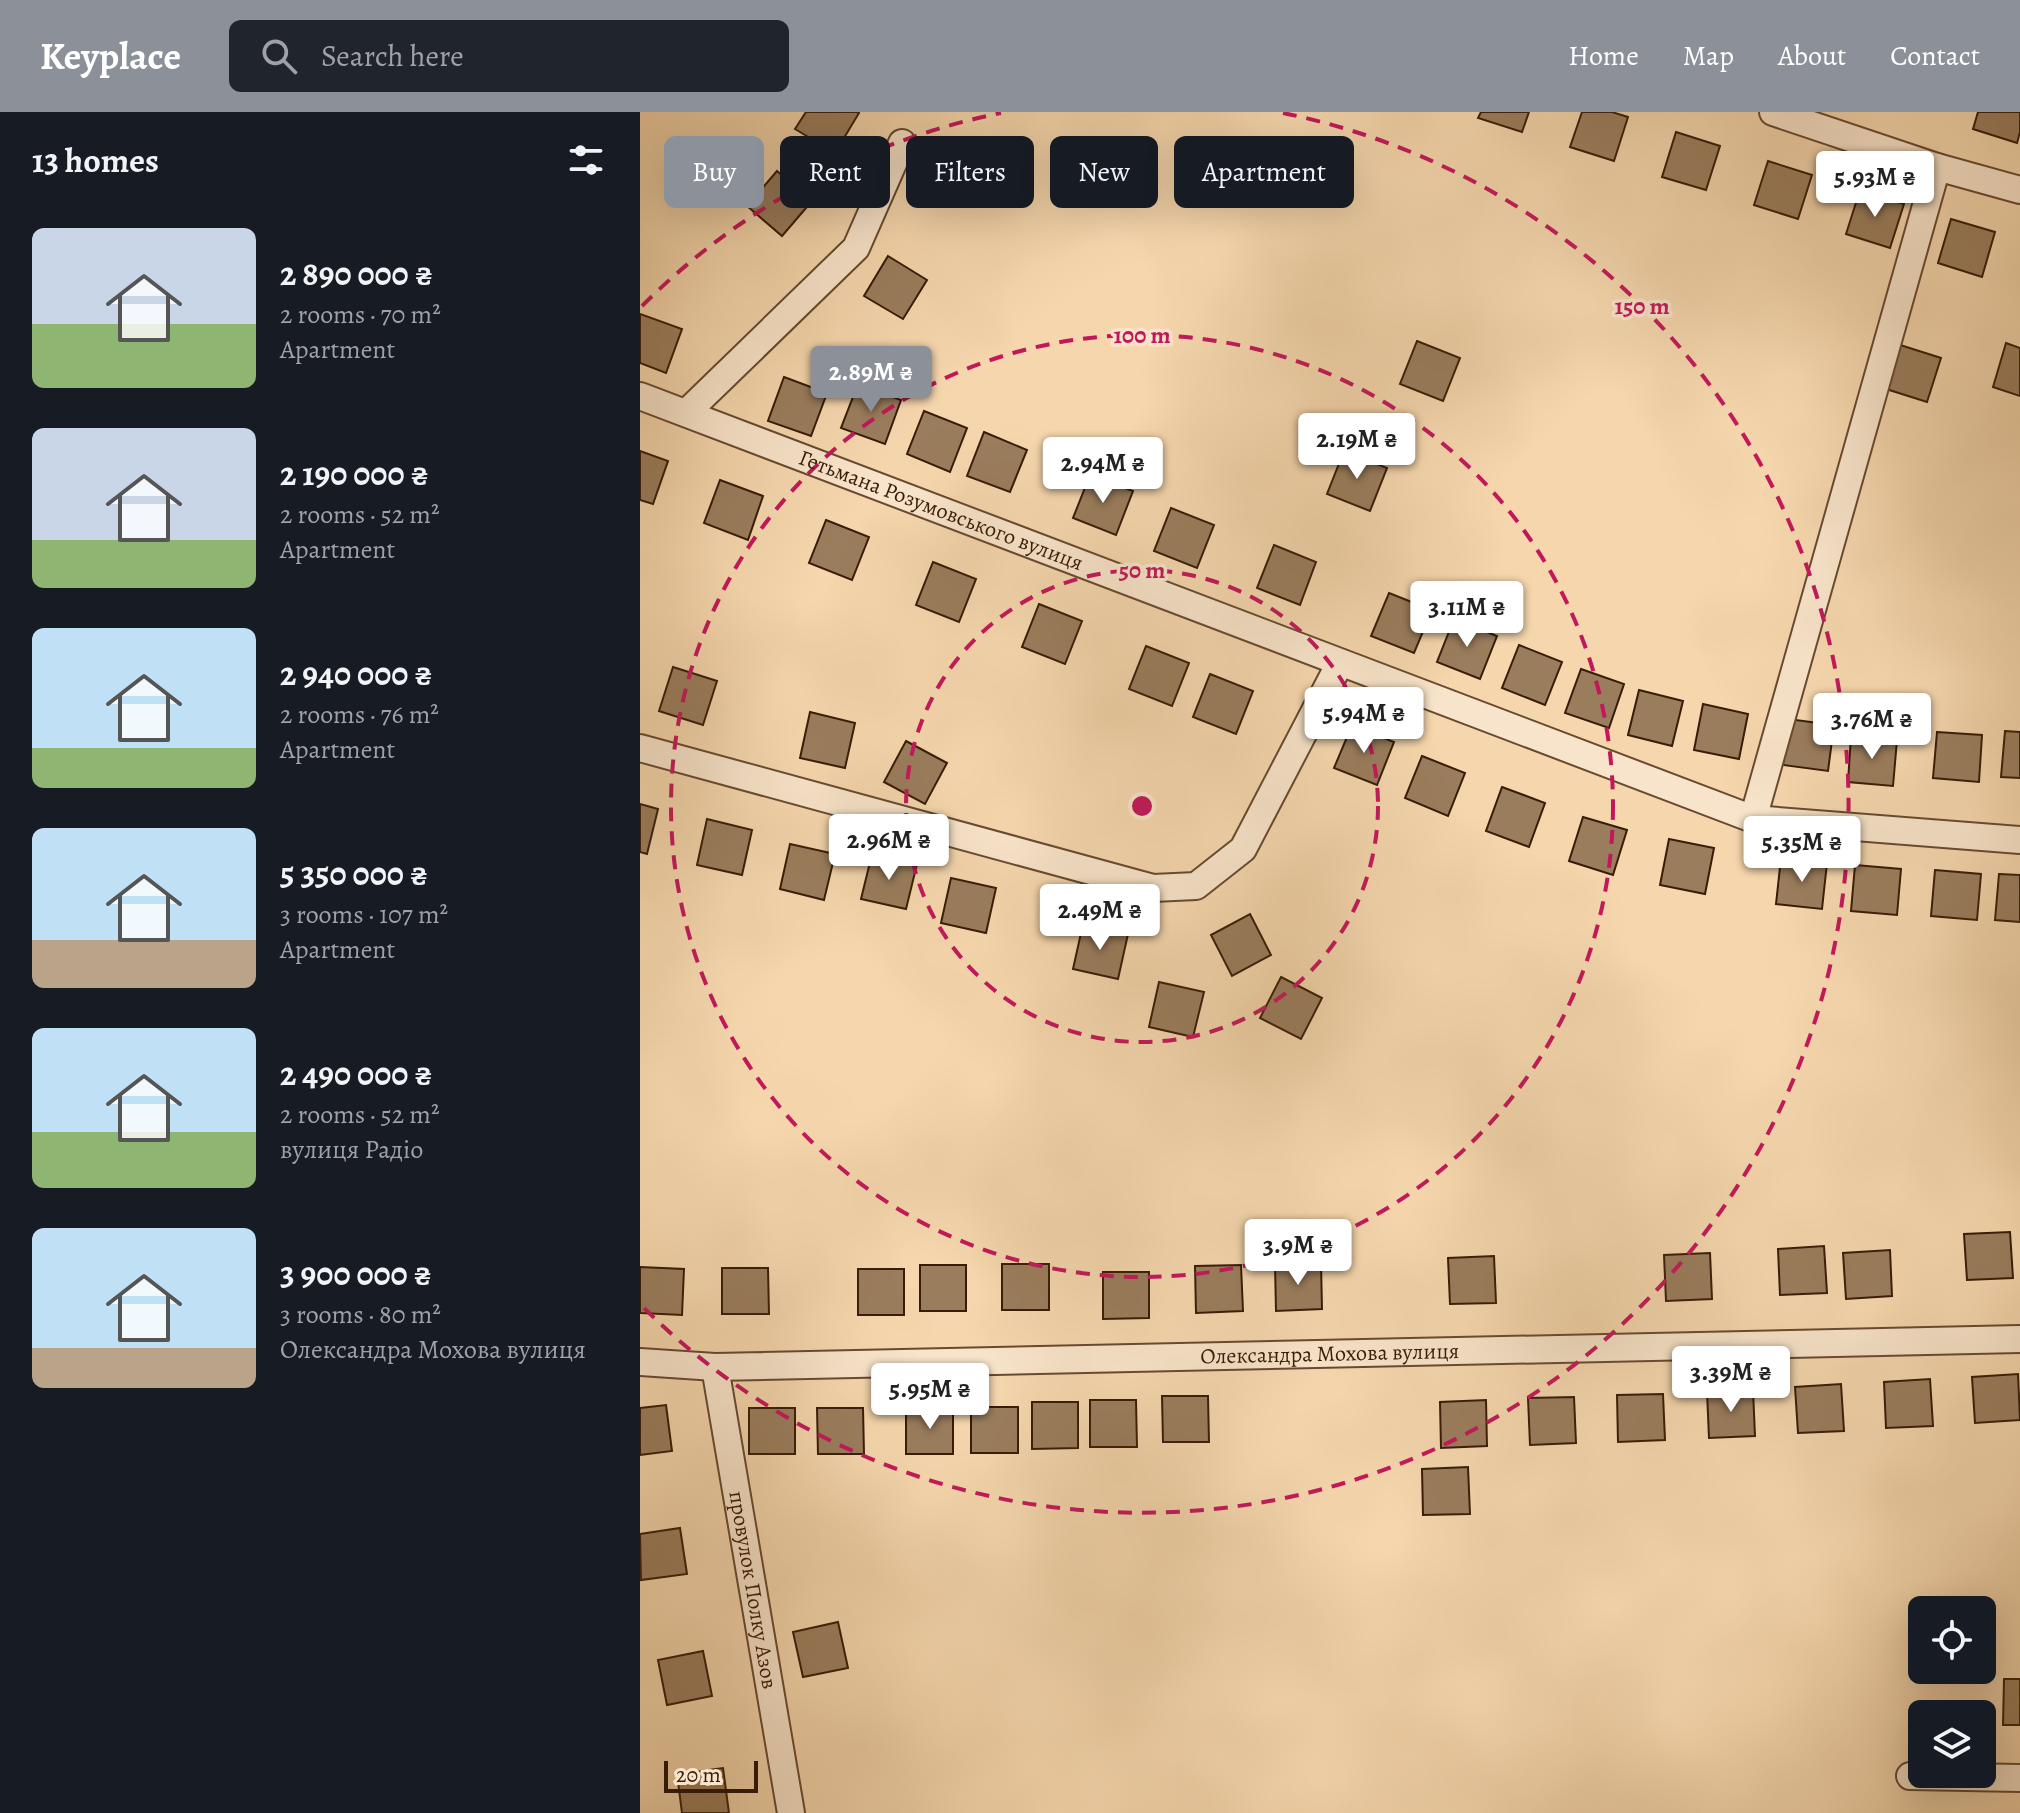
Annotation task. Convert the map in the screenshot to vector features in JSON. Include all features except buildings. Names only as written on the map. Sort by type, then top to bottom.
[{"type":"street","points":[[1773,112],[1937,167],[2020,190]]},
{"type":"street","points":[[686,413],[856,248],[902,143]]},
{"type":"street","points":[[1753,819],[1937,167]]},
{"type":"street","name":"Гетьмана Розумовського вулиця","points":[[640,396],[1753,819],[2020,840]]},
{"type":"street","points":[[640,748],[1153,888],[1196,886],[1243,849],[1340,663]]},
{"type":"street","name":"Олександра Мохова вулиця","points":[[640,1362],[715,1367],[2020,1339]]},
{"type":"street","name":"провулок Полку Азов","points":[[715,1367],[791,1813]]},
{"type":"street","points":[[1996,1778],[2020,1778]]}]
